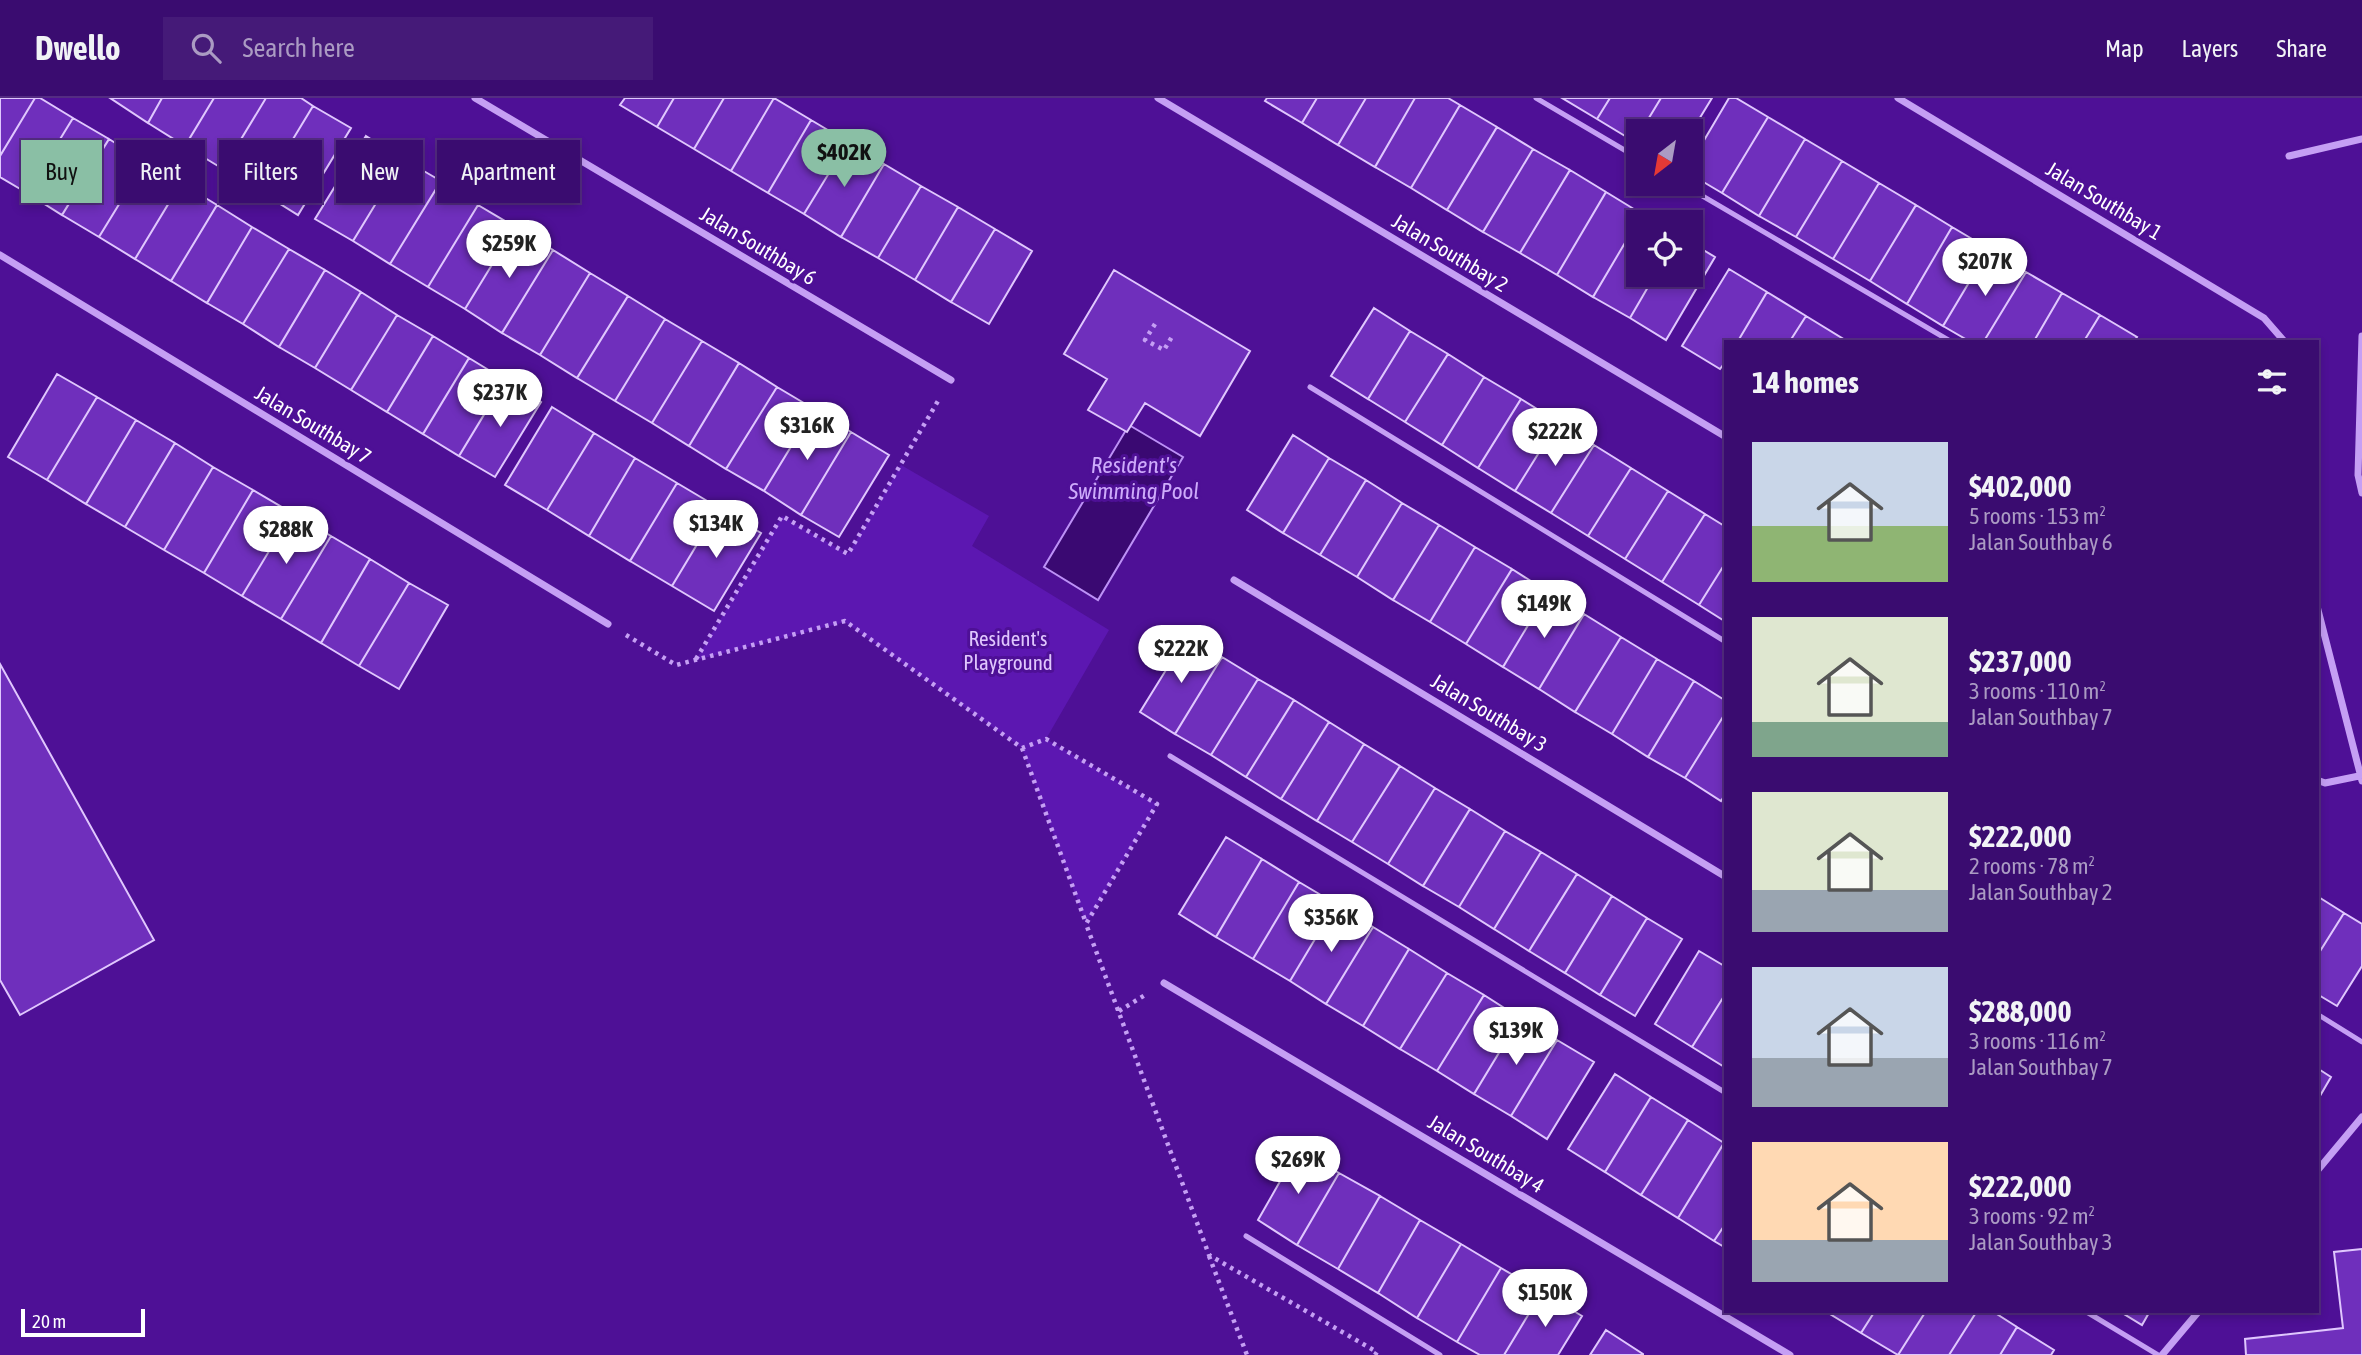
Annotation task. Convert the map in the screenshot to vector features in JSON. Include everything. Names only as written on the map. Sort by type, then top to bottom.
[{"type":"street","name":"Jalan Southbay 6","points":[[475,98],[951,380]]},
{"type":"street","name":"Jalan Southbay 2","points":[[1158,98],[1724,436]]},
{"type":"street","name":"Jalan Southbay 1","points":[[1898,98],[2264,318],[2283,340]]},
{"type":"street","points":[[2289,156],[2362,139]]},
{"type":"street","name":"Jalan Southbay 7","points":[[0,255],[608,624]]},
{"type":"street","points":[[2362,336],[2358,475],[2362,493]]},
{"type":"street","name":"Jalan Southbay 3","points":[[1234,580],[1724,876]]},
{"type":"street","points":[[2319,614],[2361,779],[2325,783],[2319,781]]},
{"type":"street","name":"Jalan Southbay 4","points":[[1164,983],[1790,1355]]},
{"type":"street","points":[[2319,1169],[2362,1117]]},
{"type":"street","points":[[2160,1355],[2197,1313]]},
{"type":"lane","points":[[1536,98],[1626,151]]},
{"type":"lane","points":[[1702,196],[1948,340]]},
{"type":"lane","points":[[1310,387],[1724,641]]},
{"type":"lane","points":[[1170,756],[1724,1092]]},
{"type":"lane","points":[[2319,1015],[2362,1042]]},
{"type":"lane","points":[[1246,1236],[1440,1355]]},
{"type":"lane","points":[[2088,1313],[2160,1355]]},
{"type":"path","points":[[1154,324],[1145,340],[1164,351],[1173,335]]},
{"type":"path","points":[[696,660],[782,516],[848,554],[951,380]]},
{"type":"path","points":[[608,624],[676,665],[845,621],[1022,748],[1247,1355]]},
{"type":"path","points":[[1022,748],[1046,739],[1157,804],[1086,924]]},
{"type":"path","points":[[1209,1255],[1377,1352],[1375,1355]]},
{"type":"green space","name":"Resident's Playground","points":[[901,465],[989,516],[972,546],[1109,630],[1046,739],[1157,804],[1086,924],[1022,748],[845,622],[696,660],[782,516],[848,554]]},
{"type":"water","name":"Resident's Swimming Pool","points":[[1129,425],[1183,457],[1098,600],[1044,567]]},
{"type":"building","points":[[0,98],[35,98],[0,156]]},
{"type":"building","points":[[35,98],[40,98],[73,118],[60,140],[21,140],[21,189],[0,177],[0,156]]},
{"type":"building","points":[[110,98],[162,98],[148,123]]},
{"type":"building","points":[[162,98],[214,98],[189,140],[175,140],[148,123]]},
{"type":"building","points":[[214,98],[266,98],[241,140],[219,140],[219,167],[205,158],[205,140],[189,140]]},
{"type":"building","points":[[266,98],[301,98],[313,106],[292,140],[241,140]]},
{"type":"building","points":[[625,98],[674,98],[657,127],[620,105]]},
{"type":"building","points":[[674,98],[724,98],[694,149],[657,127]]},
{"type":"building","points":[[724,98],[774,98],[731,171],[694,149]]},
{"type":"building","points":[[774,98],[811,120],[768,193],[731,171]]},
{"type":"building","points":[[1267,98],[1317,98],[1302,123],[1265,101]]},
{"type":"building","points":[[1317,98],[1366,98],[1338,145],[1302,123]]},
{"type":"building","points":[[1366,98],[1415,98],[1375,167],[1338,145]]},
{"type":"building","points":[[1415,98],[1448,98],[1460,105],[1411,188],[1375,167]]},
{"type":"building","points":[[1562,98],[1610,98],[1597,119]]},
{"type":"building","points":[[1610,98],[1661,98],[1648,119],[1626,119],[1626,137],[1597,119]]},
{"type":"building","points":[[1661,98],[1712,98],[1699,119],[1648,119]]},
{"type":"building","points":[[1729,98],[1736,98],[1768,117],[1722,193],[1703,182],[1703,142]]},
{"type":"building","points":[[1460,105],[1497,127],[1447,210],[1411,188]]},
{"type":"building","points":[[313,106],[351,128],[344,140],[336,140],[336,153],[322,176],[322,140],[292,140]]},
{"type":"building","points":[[1768,117],[1805,139],[1759,216],[1722,193]]},
{"type":"building","points":[[73,118],[109,139],[102,150],[102,140],[60,140]]},
{"type":"building","points":[[811,120],[848,142],[804,214],[768,193]]},
{"type":"building","points":[[1497,127],[1533,149],[1483,232],[1447,210]]},
{"type":"building","points":[[109,139],[116,143],[116,203],[120,203],[99,237],[62,215],[69,203],[102,203],[102,150]]},
{"type":"building","points":[[1805,139],[1842,161],[1796,237],[1759,216]]},
{"type":"building","points":[[848,142],[884,164],[841,237],[804,214]]},
{"type":"building","points":[[1533,149],[1570,170],[1520,253],[1483,232]]},
{"type":"building","points":[[1842,161],[1879,183],[1833,259],[1796,237]]},
{"type":"building","points":[[884,164],[921,186],[878,258],[841,237]]},
{"type":"building","points":[[1570,170],[1606,192],[1557,275],[1520,253]]},
{"type":"building","points":[[423,171],[437,179],[437,188],[390,264],[353,241],[376,203],[423,203]]},
{"type":"building","points":[[1879,183],[1916,205],[1870,281],[1833,259]]},
{"type":"building","points":[[336,185],[336,203],[376,203],[353,241],[315,219]]},
{"type":"building","points":[[921,186],[958,207],[915,280],[878,258]]},
{"type":"building","points":[[437,188],[437,203],[478,205],[428,287],[390,264]]},
{"type":"building","points":[[1606,192],[1635,210],[1626,210],[1626,241],[1593,297],[1557,275]]},
{"type":"building","points":[[205,198],[217,205],[171,281],[135,259],[169,203],[205,203]]},
{"type":"building","points":[[43,203],[69,203],[62,215]]},
{"type":"building","points":[[120,203],[169,203],[135,259],[99,237]]},
{"type":"building","points":[[279,203],[305,203],[298,215]]},
{"type":"building","points":[[217,205],[252,227],[207,303],[171,281]]},
{"type":"building","points":[[478,205],[515,227],[465,309],[428,287]]},
{"type":"building","points":[[1916,205],[1952,227],[1907,304],[1870,281]]},
{"type":"building","points":[[958,207],[995,229],[951,302],[915,280]]},
{"type":"building","points":[[252,227],[289,249],[243,324],[207,303]]},
{"type":"building","points":[[515,227],[553,250],[502,333],[465,309]]},
{"type":"building","points":[[1952,227],[1989,249],[1943,326],[1907,304]]},
{"type":"building","points":[[995,229],[1032,251],[989,324],[951,302]]},
{"type":"building","points":[[1626,241],[1626,287],[1648,287],[1630,318],[1593,297]]},
{"type":"building","points":[[289,249],[325,270],[279,347],[243,324]]},
{"type":"building","points":[[1989,249],[2026,272],[1985,340],[1967,340],[1943,326]]},
{"type":"building","points":[[553,250],[590,273],[540,355],[502,333]]},
{"type":"building","points":[[1703,250],[1715,257],[1703,277]]},
{"type":"building","points":[[1729,269],[1767,292],[1739,340],[1724,340],[1724,364],[1720,369],[1682,346]]},
{"type":"building","points":[[325,270],[361,292],[315,368],[279,347]]},
{"type":"building","points":[[1114,270],[1250,351],[1200,436],[1145,403],[1127,432],[1088,410],[1107,379],[1064,354]]},
{"type":"building","points":[[2026,272],[2062,293],[2035,340],[1985,340]]},
{"type":"building","points":[[590,273],[628,296],[577,378],[540,355]]},
{"type":"building","points":[[1648,287],[1697,287],[1666,340],[1630,318]]},
{"type":"building","points":[[361,292],[397,315],[351,390],[315,368]]},
{"type":"building","points":[[1767,292],[1806,316],[1791,340],[1739,340]]},
{"type":"building","points":[[2062,293],[2100,315],[2085,340],[2035,340]]},
{"type":"building","points":[[628,296],[665,319],[615,401],[577,378]]},
{"type":"building","points":[[1374,308],[1410,331],[1368,399],[1331,376]]},
{"type":"building","points":[[397,315],[433,336],[387,412],[351,390]]},
{"type":"building","points":[[2100,315],[2137,337],[2135,340],[2085,340]]},
{"type":"building","points":[[1806,316],[1845,340],[1791,340]]},
{"type":"building","points":[[665,319],[702,341],[652,423],[615,401]]},
{"type":"building","points":[[1410,331],[1448,354],[1405,422],[1368,399]]},
{"type":"building","points":[[433,336],[469,358],[423,434],[387,412]]},
{"type":"building","points":[[702,341],[739,363],[689,446],[652,423]]},
{"type":"building","points":[[1448,354],[1484,377],[1442,445],[1405,422]]},
{"type":"building","points":[[469,358],[505,380],[459,456],[423,434]]},
{"type":"building","points":[[739,363],[777,387],[726,469],[689,446]]},
{"type":"building","points":[[57,374],[97,397],[47,480],[8,457]]},
{"type":"building","points":[[1484,377],[1521,399],[1478,468],[1442,445]]},
{"type":"building","points":[[505,380],[541,402],[495,477],[459,456]]},
{"type":"building","points":[[777,387],[814,409],[764,491],[726,469]]},
{"type":"building","points":[[97,397],[136,420],[86,504],[47,480]]},
{"type":"building","points":[[1521,399],[1558,422],[1515,491],[1478,468]]},
{"type":"building","points":[[552,407],[594,433],[547,510],[505,485]]},
{"type":"building","points":[[814,409],[851,432],[801,515],[764,491]]},
{"type":"building","points":[[136,420],[175,443],[125,527],[86,504]]},
{"type":"building","points":[[1558,422],[1594,445],[1551,513],[1515,491]]},
{"type":"building","points":[[851,432],[889,455],[839,537],[801,515]]},
{"type":"building","points":[[594,433],[635,458],[589,536],[547,510]]},
{"type":"building","points":[[1293,435],[1329,458],[1283,533],[1247,510]]},
{"type":"building","points":[[175,443],[213,467],[164,550],[125,527]]},
{"type":"building","points":[[1594,445],[1631,468],[1588,536],[1551,513]]},
{"type":"building","points":[[635,458],[677,483],[630,561],[589,536]]},
{"type":"building","points":[[1329,458],[1366,480],[1320,555],[1283,533]]},
{"type":"building","points":[[213,467],[253,490],[204,573],[164,550]]},
{"type":"building","points":[[1631,468],[1668,491],[1625,559],[1588,536]]},
{"type":"building","points":[[1366,480],[1402,503],[1357,577],[1320,555]]},
{"type":"building","points":[[677,483],[719,508],[672,586],[630,561]]},
{"type":"building","points":[[253,490],[292,513],[242,596],[204,573]]},
{"type":"building","points":[[1668,491],[1705,514],[1662,582],[1625,559]]},
{"type":"building","points":[[1402,503],[1439,525],[1393,600],[1357,577]]},
{"type":"building","points":[[719,508],[761,533],[714,611],[672,586]]},
{"type":"building","points":[[292,513],[331,536],[281,619],[242,596]]},
{"type":"building","points":[[1705,514],[1724,526],[1724,565],[1699,605],[1662,582]]},
{"type":"building","points":[[1439,525],[1475,547],[1430,622],[1393,600]]},
{"type":"building","points":[[331,536],[370,559],[321,643],[281,619]]},
{"type":"building","points":[[1475,547],[1512,569],[1466,644],[1430,622]]},
{"type":"building","points":[[370,559],[409,583],[359,666],[321,643]]},
{"type":"building","points":[[1724,565],[1724,621],[1699,605]]},
{"type":"building","points":[[1512,569],[1548,592],[1503,667],[1466,644]]},
{"type":"building","points":[[409,583],[448,605],[399,689],[359,666]]},
{"type":"building","points":[[1548,592],[1584,614],[1539,689],[1503,667]]},
{"type":"building","points":[[1584,614],[1621,637],[1575,712],[1539,689]]},
{"type":"building","points":[[1187,636],[1222,657],[1175,734],[1140,712]]},
{"type":"building","points":[[1621,637],[1657,659],[1612,734],[1575,712]]},
{"type":"building","points":[[1222,657],[1258,679],[1211,755],[1175,734]]},
{"type":"building","points":[[1657,659],[1694,681],[1648,757],[1612,734]]},
{"type":"building","points":[[0,664],[154,940],[20,1015],[0,980]]},
{"type":"building","points":[[1258,679],[1294,700],[1246,777],[1211,755]]},
{"type":"building","points":[[1694,681],[1724,700],[1724,715],[1685,778],[1648,757]]},
{"type":"building","points":[[1294,700],[1329,722],[1281,799],[1246,777]]},
{"type":"building","points":[[1724,715],[1724,796],[1721,801],[1685,778]]},
{"type":"building","points":[[1329,722],[1364,744],[1317,821],[1281,799]]},
{"type":"building","points":[[1364,744],[1400,766],[1352,842],[1317,821]]},
{"type":"building","points":[[1400,766],[1435,788],[1388,864],[1352,842]]},
{"type":"building","points":[[1435,788],[1470,809],[1423,886],[1388,864]]},
{"type":"building","points":[[1470,809],[1505,831],[1459,907],[1423,886]]},
{"type":"building","points":[[1505,831],[1541,852],[1494,929],[1459,907]]},
{"type":"building","points":[[1226,837],[1262,859],[1216,937],[1179,914]]},
{"type":"building","points":[[1541,852],[1577,874],[1529,951],[1494,929]]},
{"type":"building","points":[[1262,859],[1299,882],[1253,959],[1216,937]]},
{"type":"building","points":[[1577,874],[1612,896],[1565,973],[1529,951]]},
{"type":"building","points":[[1299,882],[1336,904],[1290,981],[1253,959]]},
{"type":"building","points":[[1612,896],[1647,918],[1600,995],[1565,973]]},
{"type":"building","points":[[2319,897],[2344,913],[2319,953]]},
{"type":"building","points":[[1336,904],[1373,927],[1326,1004],[1290,981]]},
{"type":"building","points":[[2344,913],[2362,924],[2362,966],[2337,1006],[2319,995],[2319,953]]},
{"type":"building","points":[[1647,918],[1682,939],[1635,1016],[1600,995]]},
{"type":"building","points":[[1373,927],[1409,949],[1363,1026],[1326,1004]]},
{"type":"building","points":[[1409,949],[1447,973],[1400,1049],[1363,1026]]},
{"type":"building","points":[[1699,951],[1724,966],[1724,996],[1692,1047],[1655,1024]]},
{"type":"building","points":[[1447,973],[1484,995],[1437,1071],[1400,1049]]},
{"type":"building","points":[[1484,995],[1520,1018],[1474,1094],[1437,1071]]},
{"type":"building","points":[[1724,996],[1724,1067],[1692,1047]]},
{"type":"building","points":[[1520,1018],[1557,1040],[1511,1116],[1474,1094]]},
{"type":"building","points":[[1557,1040],[1594,1062],[1547,1139],[1511,1116]]},
{"type":"building","points":[[2319,1069],[2331,1077],[2319,1098]]},
{"type":"building","points":[[1615,1074],[1651,1097],[1605,1172],[1568,1149]]},
{"type":"building","points":[[1651,1097],[1688,1120],[1641,1195],[1605,1172]]},
{"type":"building","points":[[1688,1120],[1724,1143],[1678,1218],[1641,1195]]},
{"type":"building","points":[[1724,1143],[1724,1226],[1714,1241],[1678,1218]]},
{"type":"building","points":[[1299,1148],[1339,1173],[1297,1245],[1258,1220]]},
{"type":"building","points":[[1339,1173],[1380,1196],[1338,1269],[1297,1245]]},
{"type":"building","points":[[1380,1196],[1420,1220],[1378,1293],[1338,1269]]},
{"type":"building","points":[[1420,1220],[1461,1244],[1417,1318],[1378,1293]]},
{"type":"building","points":[[1724,1226],[1724,1247],[1714,1241]]},
{"type":"building","points":[[1461,1244],[1501,1268],[1457,1342],[1417,1318]]},
{"type":"building","points":[[2362,1249],[2362,1355],[2246,1355],[2245,1339],[2343,1328],[2334,1252]]},
{"type":"building","points":[[1501,1268],[1542,1292],[1504,1355],[1480,1355],[1457,1342]]},
{"type":"building","points":[[1542,1292],[1582,1316],[1558,1355],[1504,1355]]},
{"type":"building","points":[[1828,1313],[1874,1313],[1861,1333]]},
{"type":"building","points":[[1874,1313],[1925,1313],[1898,1355],[1861,1333]]},
{"type":"building","points":[[1925,1313],[1976,1313],[1949,1355],[1898,1355]]},
{"type":"building","points":[[1976,1313],[1995,1313],[2017,1327],[2000,1355],[1949,1355]]},
{"type":"building","points":[[2122,1313],[2149,1313],[2142,1325]]},
{"type":"building","points":[[2017,1327],[2054,1350],[2051,1355],[2000,1355]]},
{"type":"building","points":[[1606,1330],[1643,1354],[1643,1355],[1590,1355]]}]
